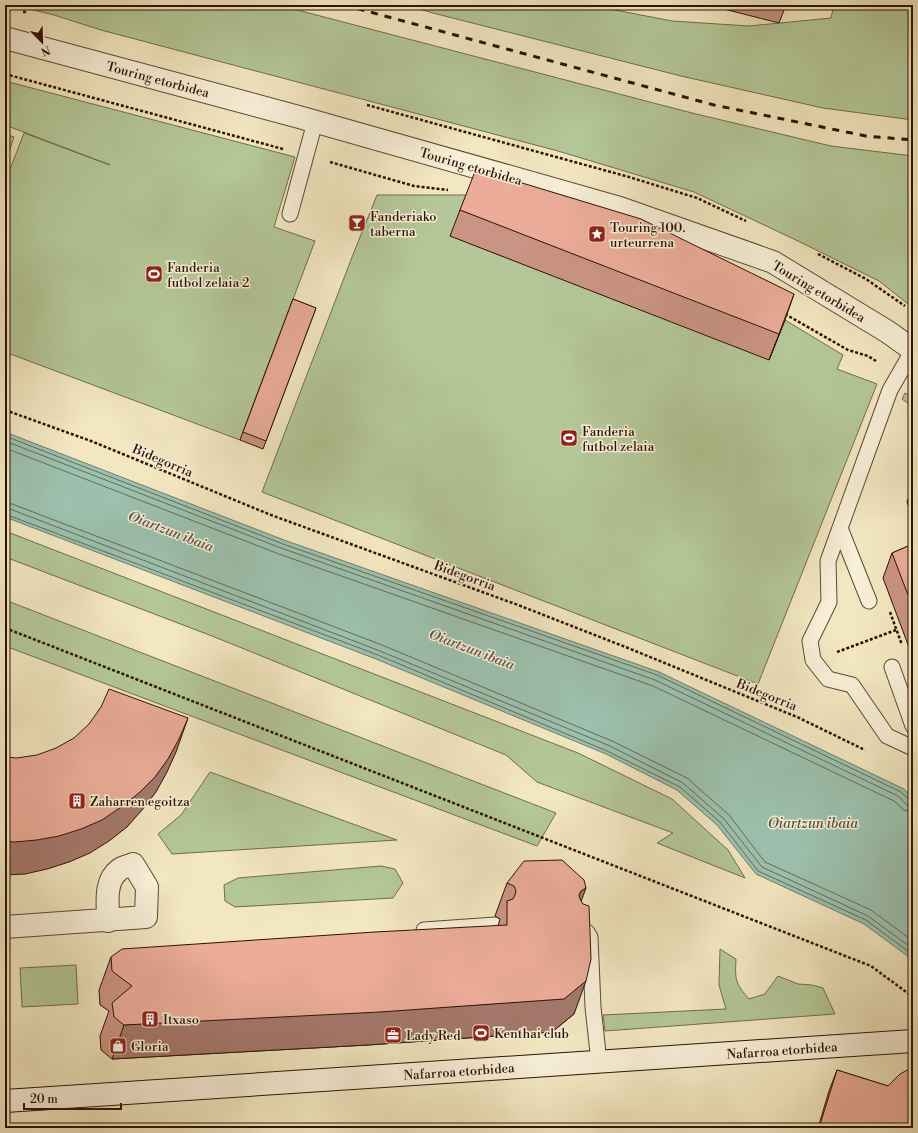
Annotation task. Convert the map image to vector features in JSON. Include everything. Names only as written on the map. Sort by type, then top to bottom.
[{"type":"street","name":"Touring etorbidea","points":[[5,38],[315,122],[620,208],[773,262],[888,332],[913,350]]},
{"type":"street","points":[[5,927],[108,921]]},
{"type":"street","name":"Nafarroa etorbidea","points":[[5,1101],[913,1041]]},
{"type":"lane","points":[[290,214],[315,122]]},
{"type":"lane","points":[[913,350],[890,390],[828,561],[829,602],[810,641],[813,660],[828,679],[852,685],[887,736],[913,748]]},
{"type":"lane","points":[[840,528],[869,601]]},
{"type":"lane","points":[[892,667],[913,726]]},
{"type":"lane","points":[[409,931],[494,925]]},
{"type":"lane","points":[[576,930],[587,932],[590,937],[593,1007],[599,1062]]},
{"type":"path","points":[[41,5],[49,7],[50,5]]},
{"type":"path","points":[[5,7],[26,12],[27,8]]},
{"type":"path","points":[[5,74],[414,186],[450,190]]},
{"type":"path","points":[[784,314],[848,350],[868,356]]},
{"type":"path","name":"Bidegorria","points":[[5,410],[91,441],[271,515],[511,602],[628,648],[797,717],[865,750]]},
{"type":"path","points":[[5,628],[870,966],[913,997]]},
{"type":"path","points":[[850,647],[896,630]]},
{"type":"shaded area","points":[[13,5],[278,5],[692,113],[831,146],[913,156],[913,308],[879,281],[694,192],[558,151],[101,30],[54,15]]},
{"type":"shaded area","points":[[406,5],[589,5],[672,21],[749,26],[831,18],[834,5],[913,5],[913,120],[823,108],[681,76]]},
{"type":"shaded area","name":"Fanderia futbol zelaia 2","points":[[5,81],[295,157],[274,227],[315,241],[240,440],[5,352],[5,182],[24,133],[110,165],[5,125]]},
{"type":"shaded area","points":[[5,134],[14,137],[5,164]]},
{"type":"shaded area","name":"Fanderia futbol zelaia","points":[[377,195],[467,195],[632,244],[785,320],[843,355],[837,369],[877,384],[758,684],[262,492]]},
{"type":"shaded area","points":[[905,393],[913,398],[913,407],[902,399]]},
{"type":"shaded area","points":[[5,531],[578,753],[672,799],[728,850],[745,878],[657,843],[673,833],[537,782],[506,755],[212,636],[5,557]]},
{"type":"shaded area","points":[[5,600],[556,813],[537,846],[5,646]]},
{"type":"shaded area","points":[[210,772],[397,840],[172,854],[158,834],[181,815]]},
{"type":"shaded area","points":[[381,866],[395,869],[403,883],[393,898],[235,907],[225,901],[224,885],[238,878]]},
{"type":"shaded area","points":[[720,949],[736,959],[736,977],[738,985],[749,999],[765,994],[778,976],[798,984],[812,985],[823,988],[835,1014],[605,1031],[603,1015],[726,1009],[719,985]]},
{"type":"shaded area","points":[[76,965],[78,1004],[22,1007],[20,968]]},
{"type":"water","name":"Oiartzun ibaia","points":[[5,432],[284,540],[659,672],[904,789],[913,799],[913,960],[864,924],[756,874],[717,825],[677,790],[606,754],[376,659],[5,517]]},
{"type":"building","points":[[476,169],[641,219],[794,294],[779,334],[460,210]]},
{"type":"building","points":[[293,299],[316,308],[266,441],[243,432]]},
{"type":"building","points":[[913,544],[913,608],[892,553]]},
{"type":"building","name":"Zaharren egoitza","points":[[109,689],[188,718],[168,759],[155,777],[139,793],[102,820],[59,836],[37,840],[14,842],[5,841],[5,757],[17,758],[37,755],[56,748],[74,738],[89,724],[101,707]]},
{"type":"building","points":[[562,860],[584,880],[586,888],[581,891],[579,895],[583,904],[589,906],[591,959],[586,981],[564,999],[380,1012],[124,1025],[114,1017],[112,1003],[132,986],[112,971],[111,957],[122,949],[375,932],[507,925],[507,901],[513,899],[516,891],[514,886],[507,883],[524,861]]},
{"type":"building","points":[[913,1067],[913,1128],[819,1128],[837,1070],[888,1086],[900,1074]]},
{"type":"railway","points":[[344,5],[714,105],[866,136],[913,140]]},
{"type":"place","name":"Fanderiako taberna","points":[[357,223]]},
{"type":"place","name":"Touring 100. urteurrena","points":[[597,234]]},
{"type":"place","name":"Fanderia futbol zelaia 2","points":[[154,274]]},
{"type":"place","name":"Fanderia futbol zelaia","points":[[569,438]]},
{"type":"place","name":"Zaharren egoitza","points":[[77,801]]},
{"type":"place","name":"Itxaso","points":[[150,1019]]},
{"type":"place","name":"Kenthai club","points":[[481,1033]]},
{"type":"place","name":"Lady Red","points":[[393,1035]]},
{"type":"place","name":"Gloria","points":[[118,1046]]}]
